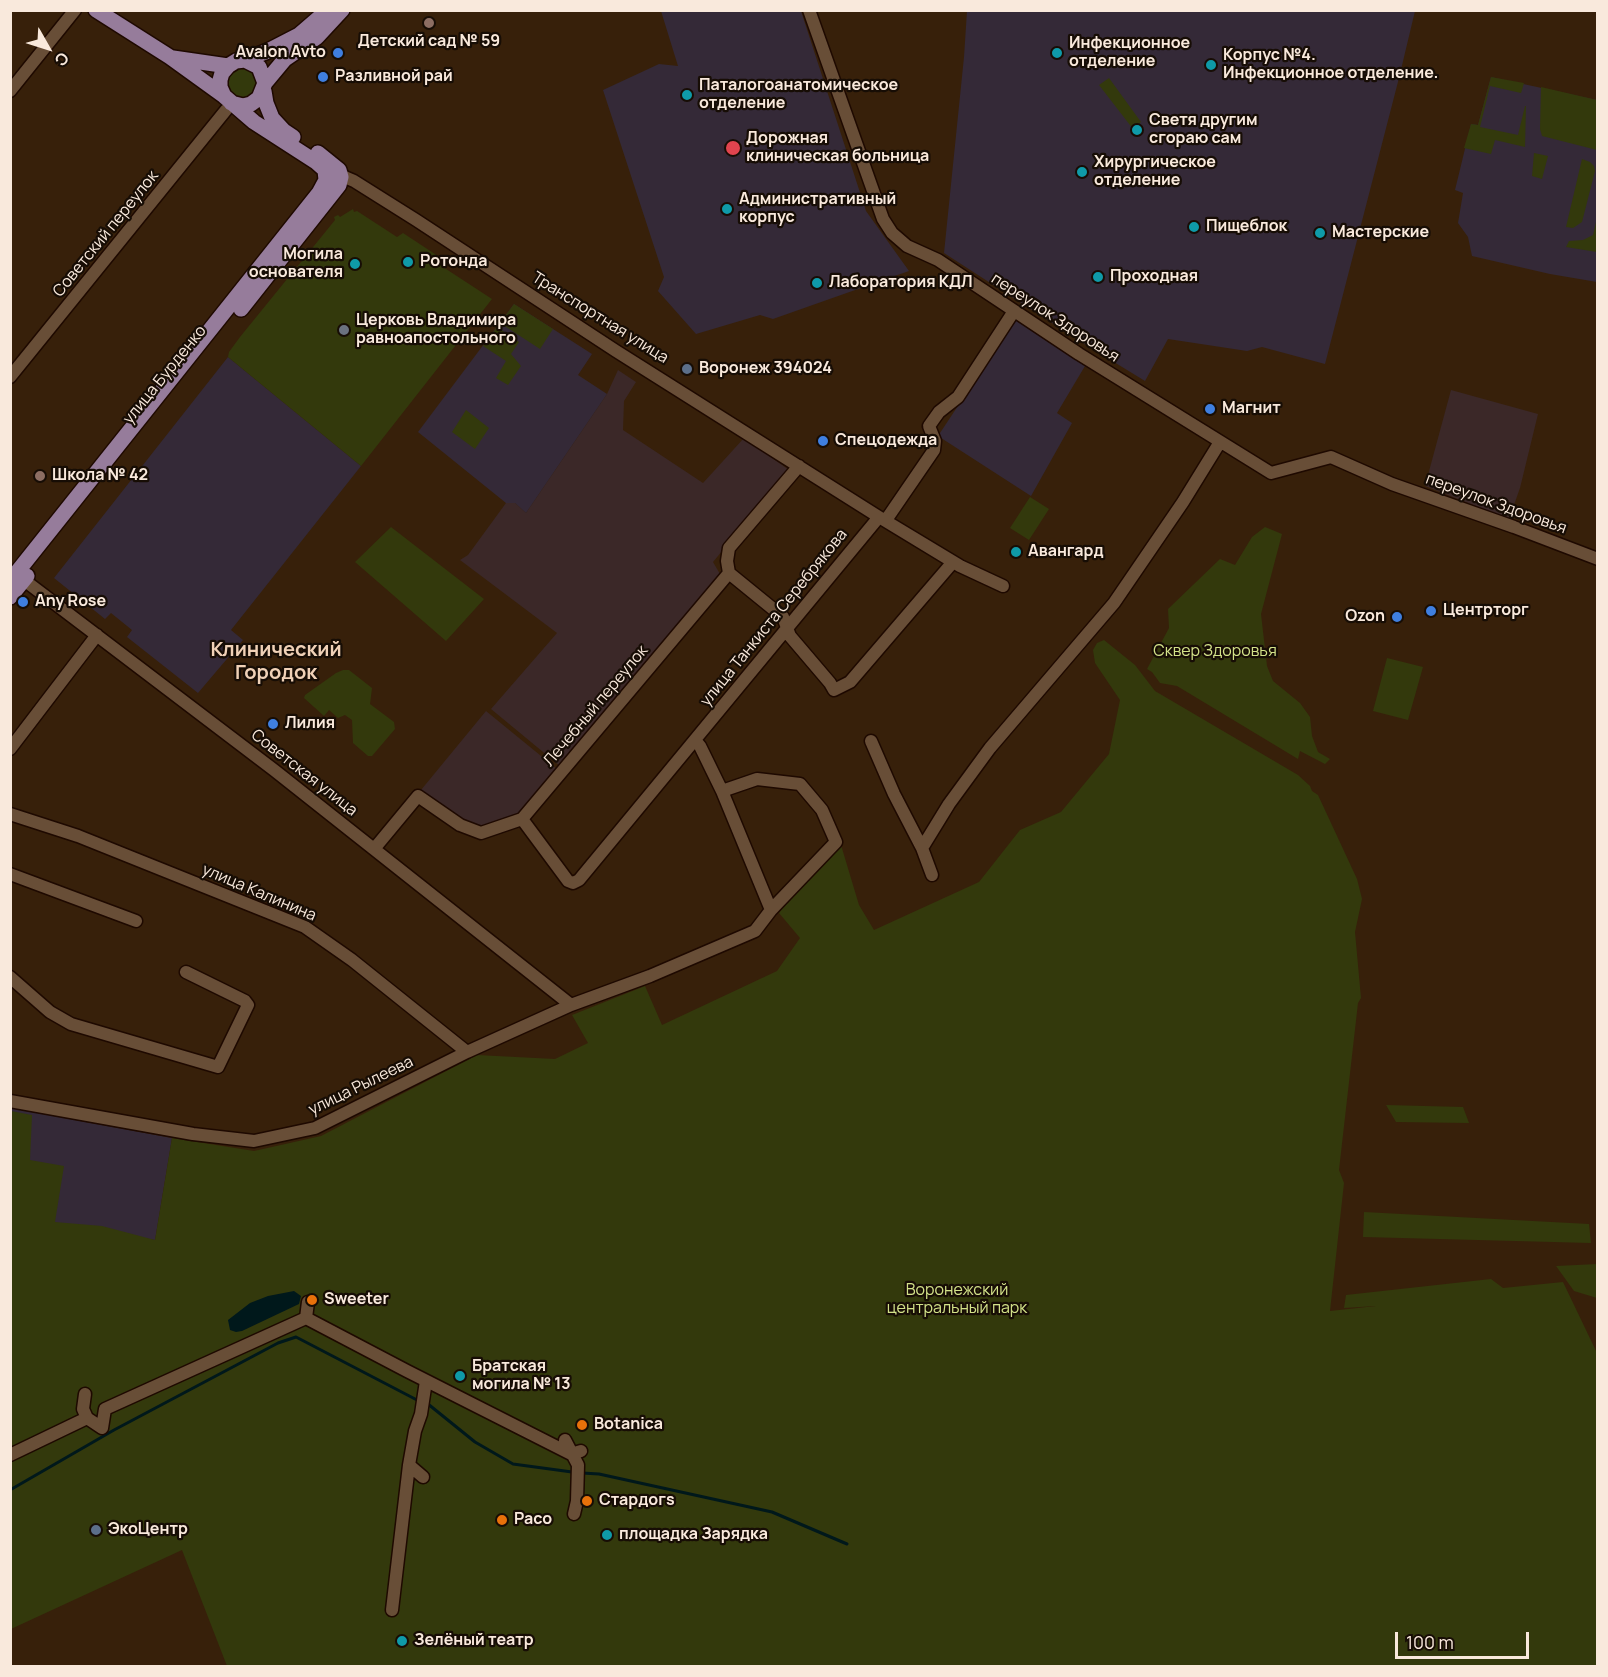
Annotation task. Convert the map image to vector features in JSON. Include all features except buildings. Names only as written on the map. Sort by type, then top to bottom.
[{"type":"main road","points":[[96,10],[170,57],[227,103],[325,170]]},
{"type":"main road","points":[[227,103],[220,87],[220,80],[222,72],[228,66],[268,51],[299,35],[328,10]]},
{"type":"main road","points":[[227,103],[251,104],[259,98],[285,59],[316,37],[342,10]]},
{"type":"main road","points":[[170,57],[228,66]]},
{"type":"main road","points":[[245,60],[259,68],[265,87],[266,103],[277,123],[284,131],[330,161],[340,173]]},
{"type":"main road","name":"улица Бурденко","points":[[10,597],[14,578],[319,193],[326,180],[325,170]]},
{"type":"main road","name":"улица Бурденко","points":[[14,578],[335,191],[339,185],[340,173]]},
{"type":"street","points":[[10,90],[75,10]]},
{"type":"street","name":"переулок Здоровья","points":[[809,10],[883,219],[892,233],[907,246],[938,260],[1079,354],[1271,473],[1331,456],[1392,484],[1598,559]]},
{"type":"street","name":"Советский переулок","points":[[10,376],[227,103]]},
{"type":"street","name":"Транспортная улица","points":[[325,170],[340,173],[416,220],[597,338],[882,518],[953,561],[1003,586]]},
{"type":"street","name":"улица Танкиста Серебрякова","points":[[522,819],[568,880],[573,883],[579,880],[882,518],[934,450],[935,441],[929,426],[939,412],[958,397],[1014,311]]},
{"type":"street","points":[[922,848],[949,804],[990,748],[1114,603],[1183,502],[1220,442]]},
{"type":"street","points":[[799,466],[729,548],[727,561],[729,573],[783,617],[790,636],[834,690],[850,682],[953,561]]},
{"type":"street","name":"Лечебный переулок","points":[[522,819],[729,573]]},
{"type":"street","name":"Советская улица","points":[[14,578],[97,635],[274,770],[571,1005]]},
{"type":"street","points":[[10,749],[97,635]]},
{"type":"street","points":[[695,740],[722,792],[771,910]]},
{"type":"street","points":[[871,741],[932,874]]},
{"type":"street","points":[[571,1005],[650,976],[755,932],[771,910],[836,842],[822,810],[800,784],[757,779],[722,792]]},
{"type":"street","points":[[374,849],[418,796],[460,825],[482,833],[522,819]]},
{"type":"street","name":"улица Калинина","points":[[10,814],[78,836],[305,927],[352,960],[467,1052]]},
{"type":"street","points":[[10,874],[136,921]]},
{"type":"street","points":[[10,977],[50,1012],[70,1024],[218,1067],[248,1005],[245,1001],[186,972]]},
{"type":"street","name":"улица Рылеева","points":[[10,1101],[193,1134],[254,1141],[315,1128],[467,1052],[571,1005]]},
{"type":"street","points":[[86,1394],[83,1409],[87,1418],[102,1428],[105,1409],[271,1336],[306,1318],[312,1305]]},
{"type":"street","points":[[306,1318],[351,1345],[426,1381],[497,1421],[573,1448],[578,1465],[577,1504]]},
{"type":"street","points":[[392,1610],[408,1465],[415,1431],[422,1414],[426,1381]]},
{"type":"street","points":[[10,1455],[87,1418]]},
{"type":"street","points":[[408,1465],[424,1472]]},
{"type":"shaded area","name":"Дорожная клиническая больница","points":[[661,11],[801,11],[866,211],[909,271],[773,319],[760,315],[696,334],[658,291],[664,277],[603,90],[659,64],[678,66]]},
{"type":"shaded area","points":[[967,11],[1415,11],[1325,364],[1262,347],[1247,351],[1168,339],[1145,381],[944,253]]},
{"type":"shaded area","points":[[1491,77],[1597,100],[1597,282],[1472,256],[1468,237],[1458,223],[1463,193],[1455,190],[1471,124],[1478,125]]},
{"type":"shaded area","points":[[514,304],[592,354],[578,375],[607,394],[526,513],[515,503],[506,503],[418,432]]},
{"type":"shaded area","points":[[1015,320],[1085,366],[1057,413],[1072,423],[1031,496],[938,436]]},
{"type":"shaded area","points":[[228,357],[361,466],[231,630],[243,640],[198,693],[127,637],[132,630],[111,613],[105,619],[54,578]]},
{"type":"shaded area","points":[[618,370],[636,382],[624,401],[623,430],[703,483],[744,438],[789,470],[713,562],[720,574],[560,766],[491,709],[557,633],[460,560],[468,555],[506,503],[515,503],[526,513],[607,394]]},
{"type":"shaded area","points":[[1451,390],[1538,414],[1520,488],[1509,519],[1425,486]]},
{"type":"shaded area","points":[[486,711],[557,769],[515,817],[478,829],[421,790]]},
{"type":"shaded area","points":[[10,1108],[172,1138],[155,1240],[11,1224]]},
{"type":"green space","points":[[242,67],[253,72],[258,83],[253,94],[242,99],[231,94],[226,83],[231,72]]},
{"type":"green space","points":[[1491,77],[1524,83],[1521,93],[1490,86],[1480,127],[1518,135],[1526,106],[1525,147],[1495,140],[1491,154],[1464,148],[1471,124],[1478,125]]},
{"type":"green space","points":[[1109,78],[1141,122],[1133,129],[1099,85]]},
{"type":"green space","points":[[1541,87],[1597,100],[1597,150],[1542,136],[1540,129]]},
{"type":"green space","points":[[1534,153],[1548,156],[1542,179],[1532,176]]},
{"type":"green space","points":[[1582,159],[1590,162],[1595,171],[1582,222],[1573,228],[1566,227]]},
{"type":"green space","points":[[353,209],[354,212],[357,211],[397,237],[403,233],[441,258],[443,267],[492,299],[361,466],[228,357],[240,337],[335,220],[334,217],[338,215],[340,217]]},
{"type":"green space","points":[[1597,218],[1597,252],[1566,247],[1569,241],[1583,240],[1593,235]]},
{"type":"green space","points":[[514,304],[553,329],[540,349],[500,323]]},
{"type":"green space","points":[[497,327],[519,342],[511,354],[521,366],[508,385],[496,378],[506,361],[483,346]]},
{"type":"green space","points":[[466,410],[489,428],[475,449],[452,432]]},
{"type":"green space","points":[[1030,497],[1049,509],[1029,540],[1010,528]]},
{"type":"green space","points":[[391,527],[484,599],[446,641],[355,562]]},
{"type":"green space","name":"Сквер Здоровья","points":[[1265,527],[1282,534],[1261,614],[1267,666],[1273,681],[1300,703],[1310,717],[1312,736],[1318,752],[1330,759],[1325,764],[1300,751],[1298,759],[1177,686],[1160,683],[1147,669],[1169,628],[1168,609],[1220,559],[1235,565],[1252,537]]},
{"type":"green space","name":"Воронежский центральный парк","points":[[1104,640],[1135,665],[1155,691],[1298,775],[1310,786],[1312,791],[1318,795],[1357,879],[1362,899],[1355,932],[1361,998],[1358,1003],[1339,1170],[1344,1183],[1330,1311],[1376,1306],[1344,1308],[1346,1295],[1491,1279],[1503,1288],[1563,1282],[1597,1353],[1597,1666],[227,1666],[182,1550],[11,1629],[11,1111],[32,1115],[30,1160],[64,1166],[55,1222],[102,1226],[155,1240],[172,1138],[254,1151],[321,1136],[477,1055],[555,1059],[588,1043],[572,1015],[645,986],[662,1025],[777,971],[800,938],[779,913],[790,897],[841,845],[859,905],[874,930],[979,882],[1020,830],[1061,812],[1109,754],[1120,700],[1095,663],[1093,650],[1097,643]]},
{"type":"green space","points":[[1387,658],[1423,667],[1408,720],[1373,711]]},
{"type":"green space","points":[[343,670],[349,670],[372,688],[370,704],[394,722],[395,729],[372,756],[368,756],[353,743],[352,720],[345,715],[338,718],[329,710],[324,716],[304,698],[305,695]]},
{"type":"green space","points":[[1386,1105],[1463,1107],[1469,1123],[1396,1122]]},
{"type":"green space","points":[[1364,1212],[1589,1224],[1591,1243],[1363,1237]]},
{"type":"green space","points":[[1597,1264],[1597,1298],[1574,1291],[1556,1266]]},
{"type":"water","points":[[294,1291],[301,1296],[299,1304],[242,1331],[230,1330],[228,1320],[250,1303],[268,1296]]},
{"type":"waterway","points":[[10,1490],[114,1430],[278,1343],[296,1337],[417,1400]]},
{"type":"waterway","points":[[428,1404],[475,1442],[513,1464],[572,1472]]},
{"type":"waterway","points":[[582,1473],[599,1474],[772,1512],[847,1544]]},
{"type":"place","name":"Детский сад № 59","points":[[429,23]]},
{"type":"place","name":"Avalon Avto","points":[[338,53]]},
{"type":"place","name":"Инфекционное отделение","points":[[1057,53]]},
{"type":"place","name":"Корпус №4. Инфекционное отделение.","points":[[1211,65]]},
{"type":"place","name":"Разливной рай","points":[[323,77]]},
{"type":"place","name":"Паталогоанатомическое отделение","points":[[687,95]]},
{"type":"place","name":"Светя другим сгораю сам","points":[[1137,130]]},
{"type":"place","name":"Дорожная клиническая больница","points":[[733,148]]},
{"type":"place","name":"Хирургическое отделение","points":[[1082,172]]},
{"type":"place","name":"Административный корпус","points":[[727,209]]},
{"type":"place","name":"Пищеблок","points":[[1194,227]]},
{"type":"place","name":"Мастерские","points":[[1320,233]]},
{"type":"place","name":"Ротонда","points":[[408,262]]},
{"type":"place","name":"Могила основателя","points":[[355,264]]},
{"type":"place","name":"Проходная","points":[[1098,277]]},
{"type":"place","name":"Лаборатория КДЛ","points":[[817,283]]},
{"type":"place","name":"Церковь Владимира равноапостольного","points":[[344,330]]},
{"type":"place","name":"Воронеж 394024","points":[[687,369]]},
{"type":"place","name":"Магнит","points":[[1210,409]]},
{"type":"place","name":"Спецодежда","points":[[823,441]]},
{"type":"place","name":"Школа № 42","points":[[40,476]]},
{"type":"place","name":"Авангард","points":[[1016,552]]},
{"type":"place","name":"Any Rose","points":[[23,602]]},
{"type":"place","name":"Центрторг","points":[[1431,611]]},
{"type":"place","name":"Ozon","points":[[1397,617]]},
{"type":"place","name":"Лилия","points":[[273,724]]},
{"type":"place","name":"Sweeter","points":[[312,1300]]},
{"type":"place","name":"Братская могила № 13","points":[[460,1376]]},
{"type":"place","name":"Botanica","points":[[582,1425]]},
{"type":"place","name":"Стардогs","points":[[587,1501]]},
{"type":"place","name":"Paco","points":[[502,1520]]},
{"type":"place","name":"ЭкоЦентр","points":[[96,1530]]},
{"type":"place","name":"площадка Зарядка","points":[[607,1535]]},
{"type":"place","name":"Зелёный театр","points":[[402,1641]]},
{"type":"district","name":"Клинический Городок","points":[[276,662]]}]
